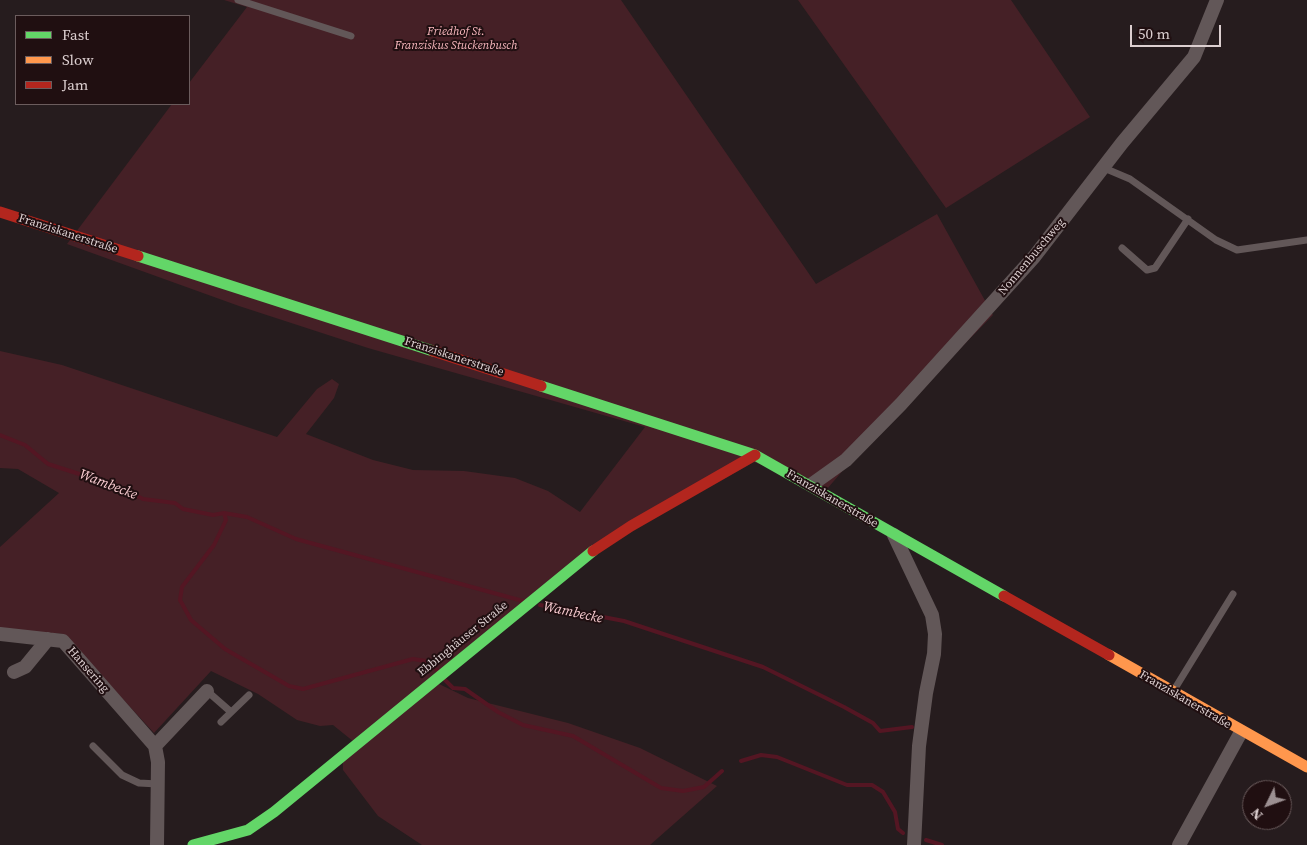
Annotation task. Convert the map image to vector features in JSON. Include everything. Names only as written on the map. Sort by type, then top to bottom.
[{"type":"street","name":"Nonnenbuschweg","points":[[811,485],[846,460],[914,390],[1034,258],[1194,57],[1217,0]]},
{"type":"street","name":"Franziskanerstraße","points":[[0,212],[755,455],[811,485],[894,535],[1241,732],[1307,767]]},
{"type":"street","name":"Ebbinghäuser Straße","points":[[193,845],[248,830],[274,812],[600,546],[631,526],[755,455]]},
{"type":"street","points":[[894,535],[932,615],[935,634],[919,746],[914,845]]},
{"type":"street","name":"Hansering","points":[[0,634],[63,641],[155,746]]},
{"type":"street","points":[[14,672],[25,667],[48,639]]},
{"type":"street","points":[[157,845],[158,784],[155,746],[207,691]]},
{"type":"street","name":"Franziskanerstraße","points":[[1179,845],[1241,732]]},
{"type":"lane","points":[[238,0],[351,36]]},
{"type":"lane","points":[[1104,168],[1130,179],[1188,218],[1216,240],[1237,250],[1307,240]]},
{"type":"lane","points":[[1122,248],[1147,270],[1155,268],[1188,218]]},
{"type":"lane","points":[[1173,693],[1233,594]]},
{"type":"lane","points":[[207,691],[231,712]]},
{"type":"lane","points":[[220,722],[249,695]]},
{"type":"lane","points":[[93,746],[122,775],[139,783],[158,784]]},
{"type":"green space","name":"Friedhof St. Franziskus Stuckenbusch","points":[[224,0],[621,0],[816,284],[937,214],[993,315],[858,453],[827,489],[754,462],[614,540],[437,683],[468,698],[568,723],[640,748],[717,786],[650,845],[422,845],[378,816],[343,770],[343,762],[359,746],[333,725],[320,726],[297,720],[258,694],[211,671],[154,733],[63,634],[0,629],[0,547],[59,493],[18,469],[0,468],[0,351],[62,365],[277,437],[317,389],[332,379],[339,384],[334,398],[306,434],[373,460],[413,470],[464,471],[515,478],[548,491],[580,512],[645,427],[368,348],[239,306],[67,244],[171,105],[190,105],[190,82],[247,7]]},
{"type":"green space","points":[[798,0],[1011,0],[1090,117],[946,208]]},
{"type":"waterway","name":"Wambecke","points":[[0,435],[25,445],[48,464],[120,487],[143,499],[175,503],[183,509],[213,515],[224,513],[247,517],[296,539],[523,601]]},
{"type":"waterway","name":"Wambecke","points":[[224,513],[226,520],[214,545],[182,587],[180,600],[191,620],[225,649],[289,686],[303,689],[413,659],[426,661],[437,670]]},
{"type":"waterway","name":"Wambecke","points":[[540,605],[624,621],[763,667],[844,707],[873,723],[880,731],[912,727]]},
{"type":"waterway","name":"Wambecke","points":[[444,679],[453,688],[465,689],[498,712],[523,725],[573,736],[661,788],[683,791],[704,787],[722,771]]},
{"type":"waterway","name":"Wambecke","points":[[741,761],[761,755],[777,757],[847,785],[872,785],[883,792],[895,812],[898,829],[903,833]]},
{"type":"waterway","name":"Wambecke","points":[[926,840],[942,845]]},
{"type":"traffic: fast","points":[[138,256],[433,351]]},
{"type":"traffic: fast","points":[[541,386],[755,455],[1004,596]]},
{"type":"traffic: fast","points":[[193,845],[248,830],[274,812],[593,551]]},
{"type":"traffic: slow","points":[[1109,655],[1307,767]]},
{"type":"traffic: jam","points":[[0,212],[138,256]]},
{"type":"traffic: jam","points":[[433,351],[541,386]]},
{"type":"traffic: jam","points":[[593,551],[631,526],[755,455]]},
{"type":"traffic: jam","points":[[1004,596],[1109,655]]}]
